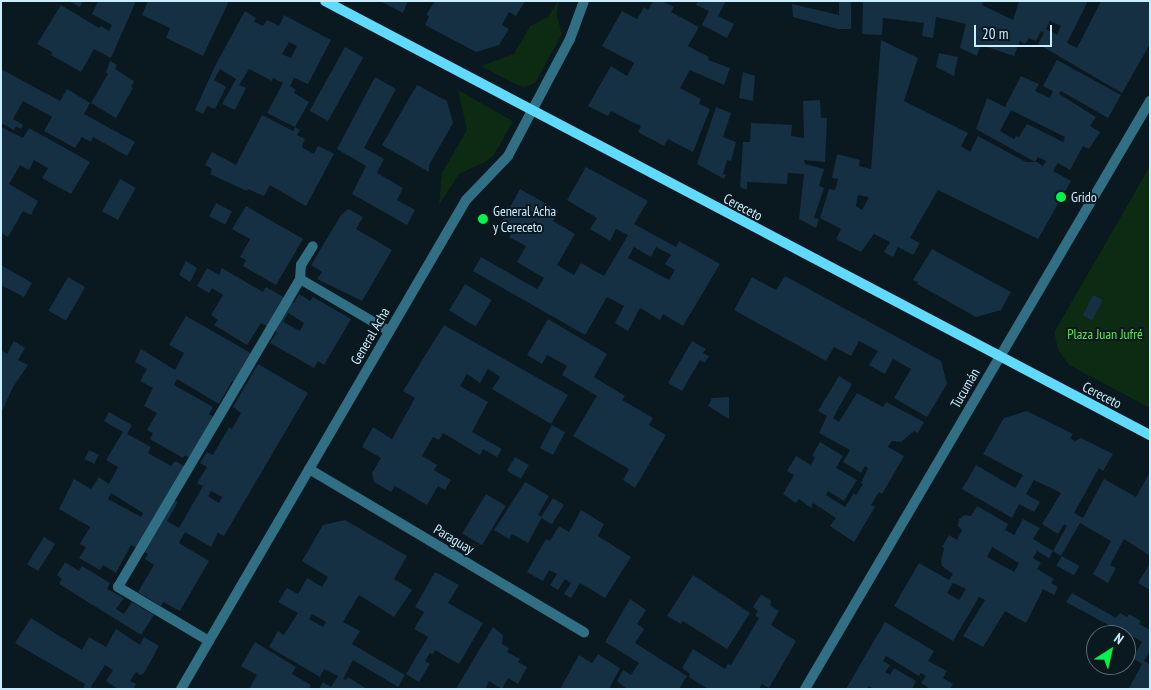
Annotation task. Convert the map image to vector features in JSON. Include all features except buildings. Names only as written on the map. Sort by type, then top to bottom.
[{"type":"main road","name":"Cereceto","points":[[325,1],[999,358],[1150,435]]},
{"type":"street","name":"General Acha","points":[[181,689],[466,200],[508,156],[570,39],[584,1]]},
{"type":"street","name":"Tucumán","points":[[805,689],[1150,101]]},
{"type":"street","points":[[209,641],[118,587],[300,279],[301,265],[313,246]]},
{"type":"street","points":[[300,279],[389,331]]},
{"type":"street","name":"Paraguay","points":[[309,469],[584,632]]},
{"type":"green space","points":[[558,1],[557,16],[562,34],[535,83],[524,87],[517,85],[481,66],[514,54],[530,26],[548,17]]},
{"type":"green space","points":[[458,90],[511,120],[512,123],[494,155],[487,161],[459,174],[439,205],[442,173],[467,130]]},
{"type":"green space","name":"Plaza Juan Jufré","points":[[1150,166],[1150,408],[1069,365],[1058,350],[1055,331]]},
{"type":"place","name":"Grido","points":[[1061,197]]},
{"type":"place","name":"General Acha y Cereceto","points":[[483,219]]}]
